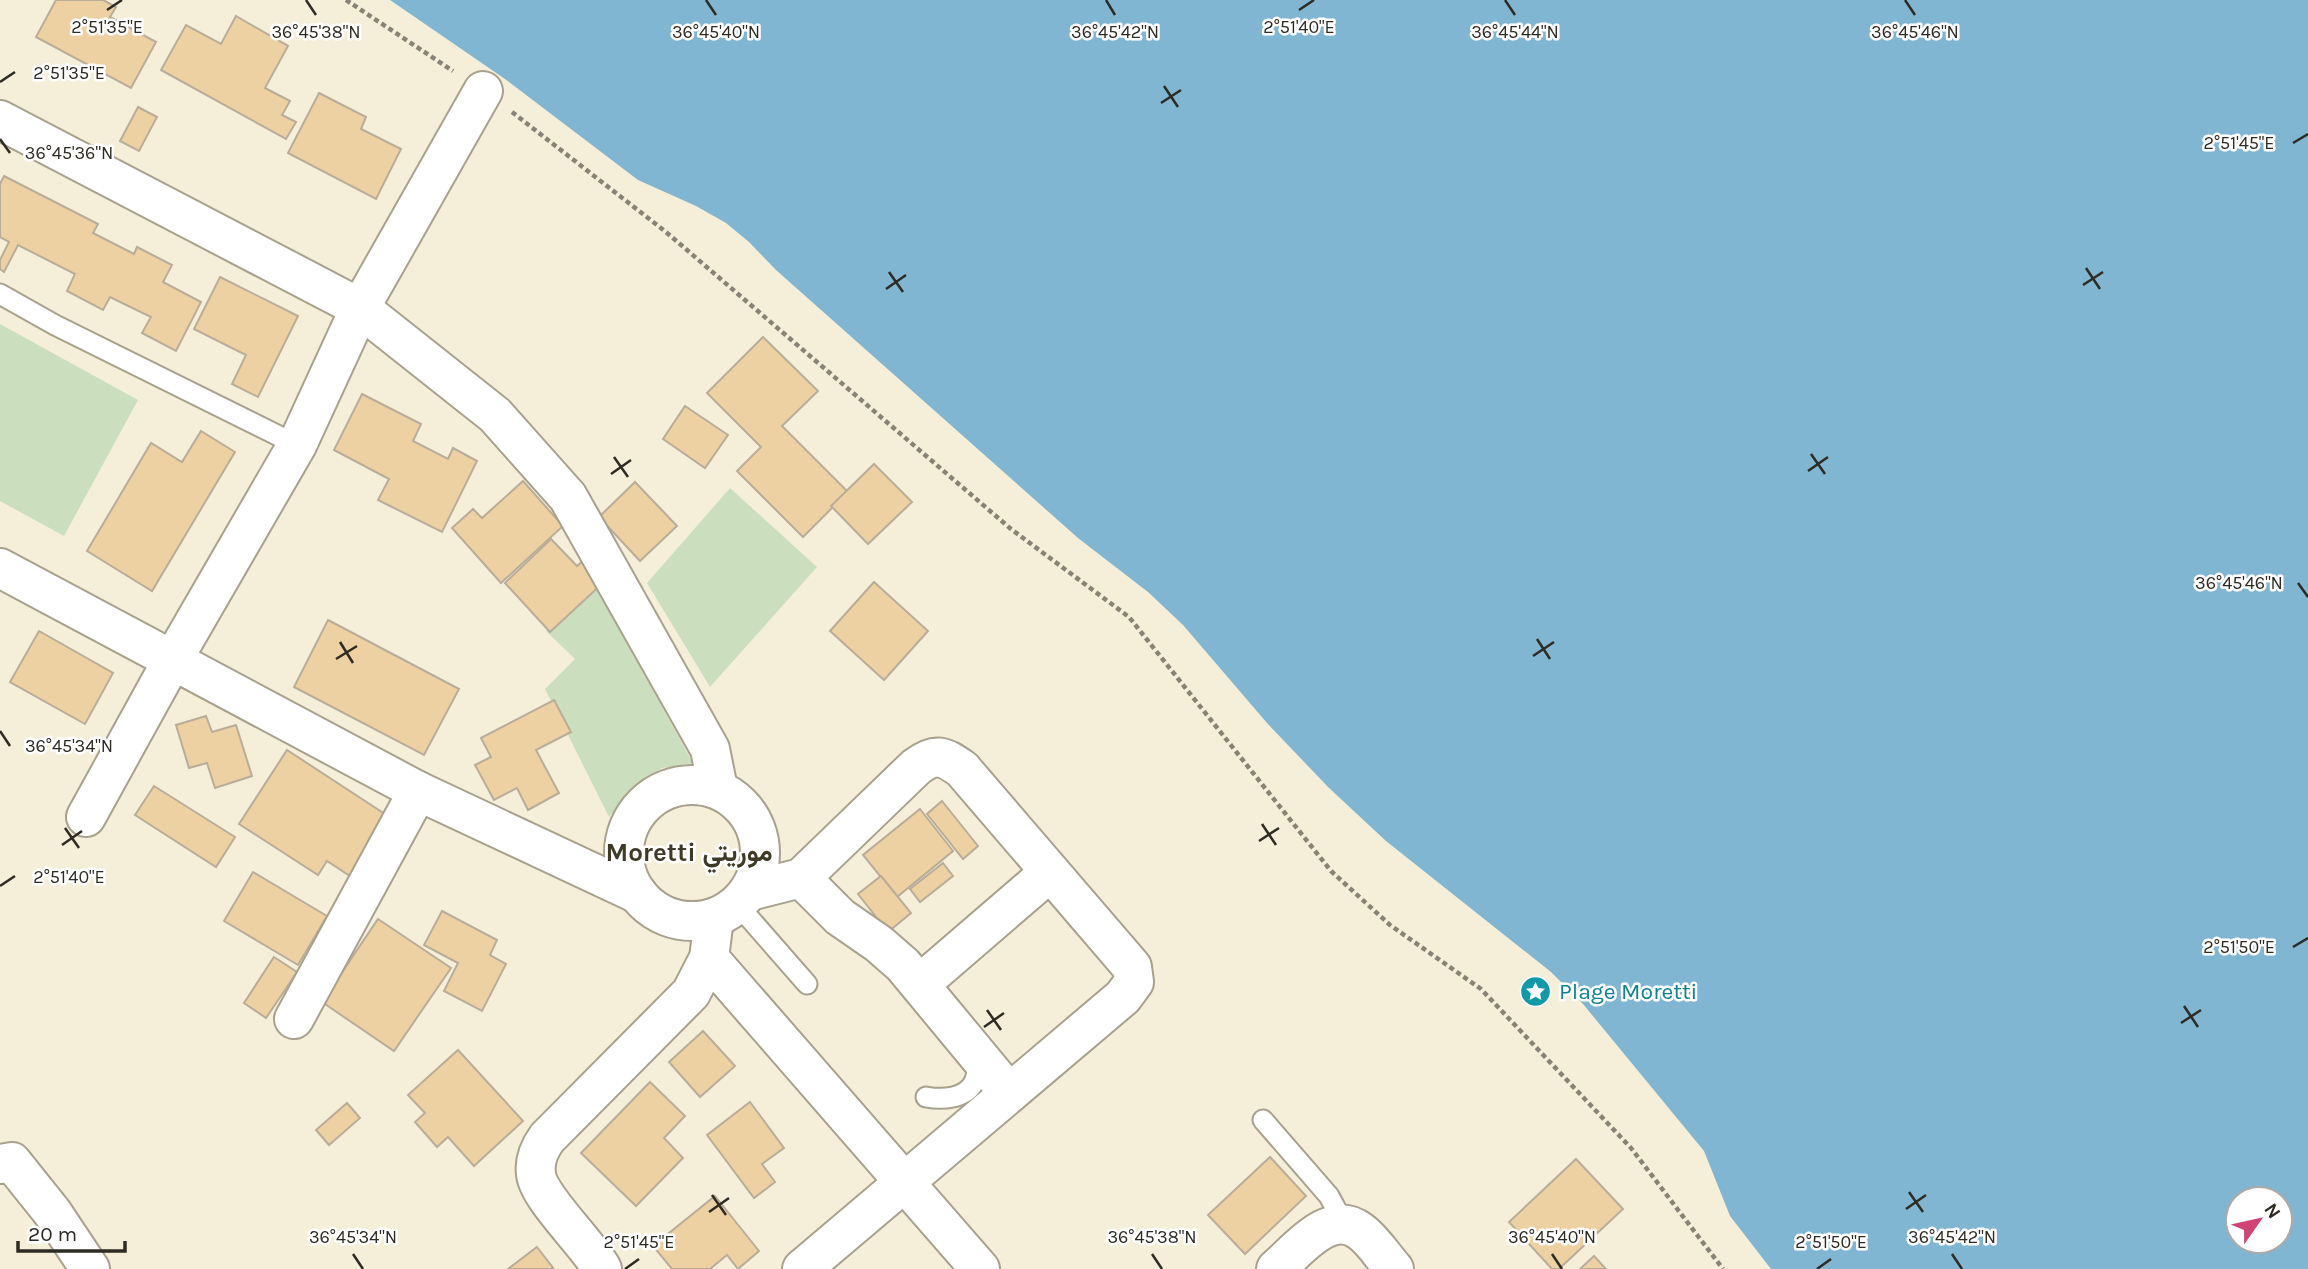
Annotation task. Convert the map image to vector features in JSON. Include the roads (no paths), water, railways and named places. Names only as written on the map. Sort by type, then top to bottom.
[{"type":"street","points":[[86,817],[172,661],[297,445],[360,308],[484,91]]},
{"type":"street","points":[[0,120],[360,308],[495,415],[568,497],[710,749],[718,789]]},
{"type":"street","points":[[0,568],[418,791],[638,894]]},
{"type":"street","points":[[602,1269],[593,1252],[540,1189],[536,1176],[539,1149],[691,993],[734,905],[758,873],[761,853],[758,832],[749,814],[735,799],[718,789],[696,784],[674,786],[654,795],[637,811],[627,830],[623,853],[627,874],[638,894],[653,909],[672,919],[694,922],[734,905],[801,878],[916,766],[928,758],[944,757],[962,769],[1132,967],[1134,982],[1123,997],[802,1269]]},
{"type":"street","points":[[293,1019],[418,791]]},
{"type":"street","points":[[920,984],[1050,872]]},
{"type":"street","points":[[801,878],[840,916],[879,944],[920,984],[1009,1093]]},
{"type":"street","points":[[709,958],[981,1269]]},
{"type":"street","points":[[0,1164],[12,1162],[52,1212],[90,1269]]},
{"type":"street","points":[[1276,1269],[1323,1229],[1344,1224],[1363,1233],[1394,1269]]},
{"type":"lane","points":[[0,294],[55,325],[297,445]]},
{"type":"lane","points":[[734,905],[807,984]]},
{"type":"lane","points":[[926,1097],[938,1099],[958,1096],[973,1085],[980,1059]]},
{"type":"lane","points":[[1263,1120],[1329,1196],[1344,1224]]},
{"type":"water","points":[[390,0],[2308,0],[2308,1269],[1771,1269],[1730,1216],[1704,1151],[1583,1004],[1551,972],[1386,841],[1328,787],[1267,723],[1183,625],[1148,592],[1078,538],[776,270],[749,242],[726,223],[696,206],[638,180],[505,79]]},
{"type":"place","name":"Plage Moretti","points":[[1536,991]]},
{"type":"district","name":"Moretti موريتي","points":[[689,852]]}]
